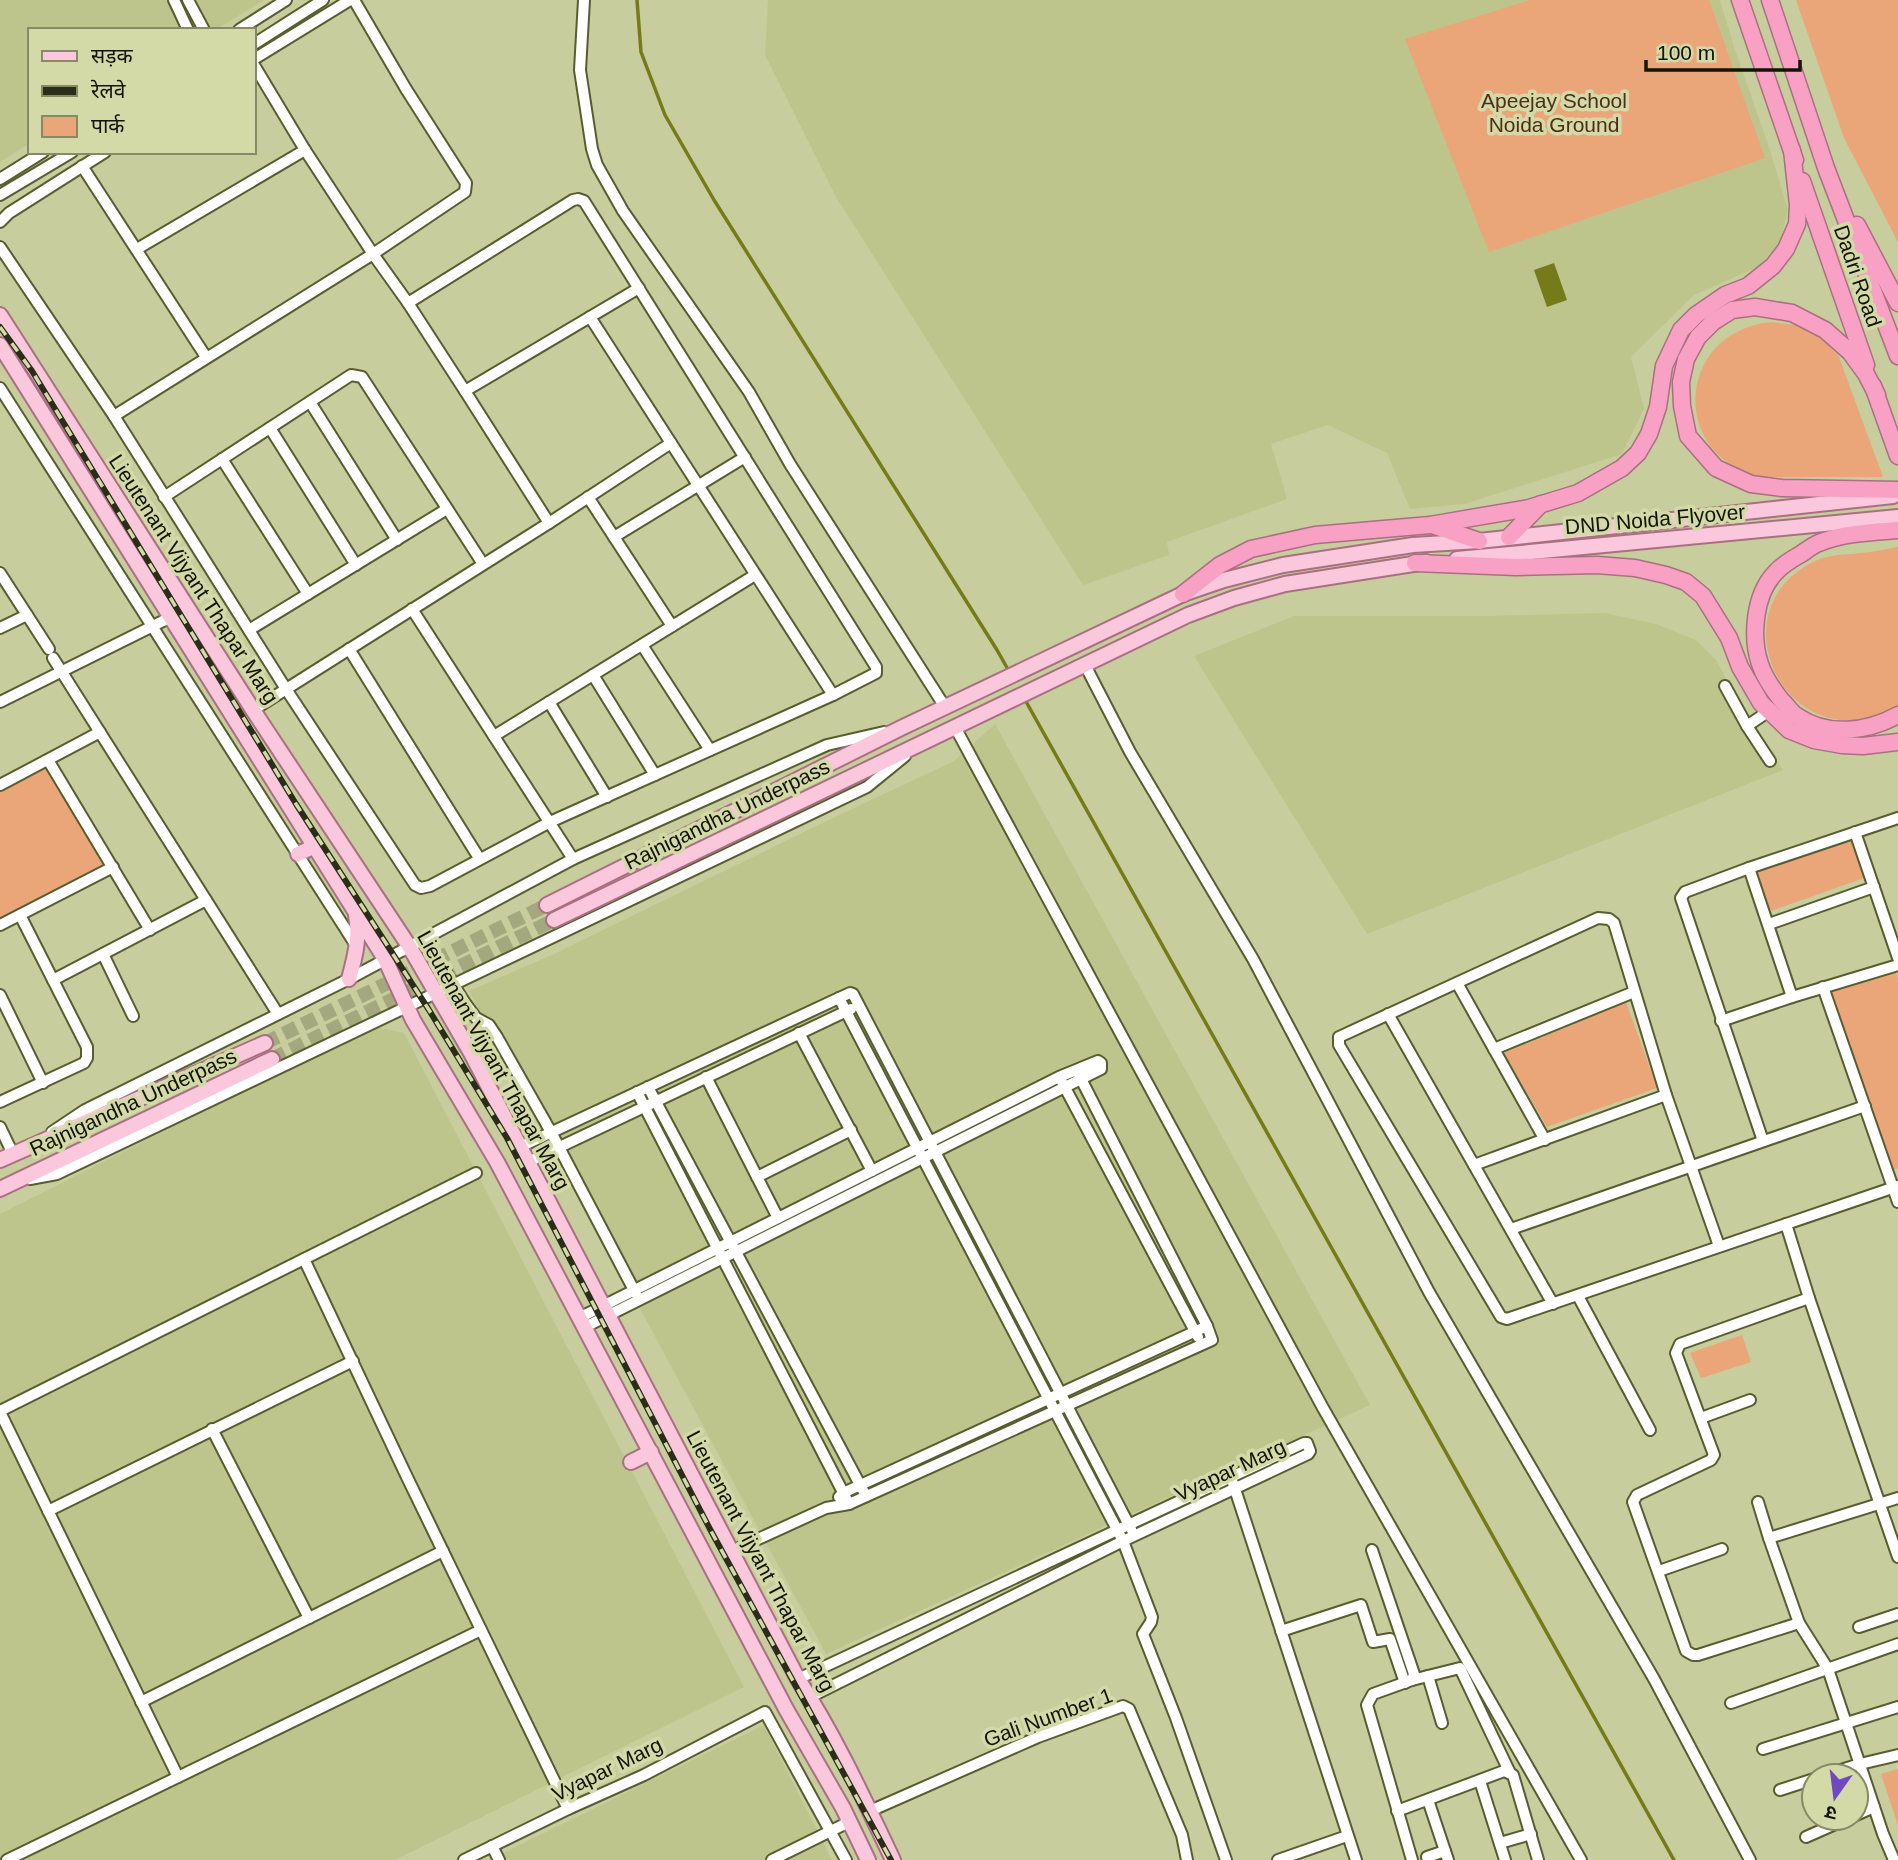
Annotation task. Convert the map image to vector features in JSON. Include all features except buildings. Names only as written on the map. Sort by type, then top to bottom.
[{"type":"highway","points":[[1183,594],[1220,565],[1251,549],[1315,535],[1430,525],[1529,508],[1578,493],[1622,468],[1638,453],[1650,434],[1658,407],[1664,366],[1681,330],[1696,315],[1725,295],[1748,286],[1773,266],[1786,249],[1797,224],[1798,205],[1792,150],[1740,0]]},
{"type":"highway","points":[[1770,0],[1826,167],[1898,303]]},
{"type":"highway","name":"Dadri Road","points":[[1792,150],[1898,456]]},
{"type":"highway","name":"Dadri Road","points":[[1826,167],[1898,356]]},
{"type":"highway","points":[[1877,395],[1850,352],[1825,330],[1792,313],[1755,307],[1732,310],[1713,322],[1698,337],[1686,359],[1681,382],[1688,436],[1716,468],[1751,484],[1844,495],[1898,493]]},
{"type":"highway","points":[[1508,537],[1541,504]]},
{"type":"highway","points":[[1430,525],[1479,541]]},
{"type":"highway","points":[[1898,530],[1854,528],[1818,543],[1774,573],[1756,614],[1755,642],[1760,666],[1778,696],[1796,716],[1825,728],[1858,730],[1881,725],[1898,715]]},
{"type":"highway","points":[[1415,563],[1516,567],[1597,565],[1635,568],[1686,582],[1703,596],[1730,638],[1740,667],[1761,704],[1789,730],[1814,740],[1842,745],[1863,746],[1898,742]]},
{"type":"main road","name":"Lieutenant Vijyant Thapar Marg","points":[[0,315],[253,710],[409,946],[471,1053],[870,1811],[893,1860]]},
{"type":"main road","name":"Lieutenant Vijyant Thapar Marg","points":[[0,345],[385,959],[407,1007],[497,1162],[868,1860]]},
{"type":"main road","name":"DND Noida Flyover","points":[[1183,594],[1283,565],[1413,545],[1479,541],[1844,495]]},
{"type":"main road","name":"DND Noida Flyover","points":[[1080,667],[1188,615],[1234,598],[1285,584],[1415,563],[1854,528],[1898,517]]},
{"type":"main road","name":"Rajnigandha Underpass","points":[[547,905],[901,728],[1183,594]]},
{"type":"main road","name":"Rajnigandha Underpass","points":[[554,920],[1080,667]]},
{"type":"main road","points":[[298,854],[315,846]]},
{"type":"main road","points":[[349,979],[359,931],[355,910]]},
{"type":"main road","name":"Rajnigandha Underpass","points":[[6,1157],[265,1043]]},
{"type":"main road","name":"Rajnigandha Underpass","points":[[6,1186],[272,1059]]},
{"type":"main road","points":[[631,1462],[651,1452]]},
{"type":"street","points":[[174,0],[187,28]]},
{"type":"street","points":[[188,0],[203,28]]},
{"type":"street","points":[[242,28],[286,0]]},
{"type":"street","points":[[256,43],[323,0]]},
{"type":"street","points":[[114,416],[373,254],[465,192],[467,186],[352,0],[256,58]]},
{"type":"street","points":[[584,0],[580,70],[592,149],[597,164],[623,211],[749,392],[790,464],[950,705]]},
{"type":"street","points":[[256,68],[305,150],[408,303],[549,523]]},
{"type":"street","points":[[137,249],[305,150]]},
{"type":"street","points":[[0,179],[40,154]]},
{"type":"street","points":[[0,195],[69,154]]},
{"type":"street","points":[[0,222],[9,213],[102,154]]},
{"type":"street","points":[[82,166],[206,357]]},
{"type":"street","points":[[0,247],[114,416],[286,689],[415,885],[421,888],[426,888],[550,822],[833,695],[876,673],[876,667],[584,201],[573,200],[408,303]]},
{"type":"street","points":[[465,391],[639,288]]},
{"type":"street","points":[[590,317],[833,695]]},
{"type":"street","points":[[164,497],[351,375],[362,377],[483,565]]},
{"type":"street","points":[[0,388],[357,947]]},
{"type":"street","points":[[310,402],[397,540]]},
{"type":"street","points":[[270,428],[356,565]]},
{"type":"street","points":[[253,710],[671,443]]},
{"type":"street","points":[[614,537],[745,457]]},
{"type":"street","points":[[222,459],[308,594]]},
{"type":"street","points":[[588,497],[672,626]]},
{"type":"street","points":[[249,631],[447,509]]},
{"type":"street","points":[[0,573],[278,1014]]},
{"type":"street","points":[[494,736],[755,575]]},
{"type":"street","points":[[412,609],[573,859]]},
{"type":"street","points":[[0,628],[27,615]]},
{"type":"street","points":[[0,702],[172,617]]},
{"type":"street","points":[[642,645],[710,750]]},
{"type":"street","points":[[349,649],[479,859]]},
{"type":"street","points":[[1080,667],[1253,959],[1429,1292],[1654,1679],[1750,1860]]},
{"type":"street","points":[[593,675],[655,775]]},
{"type":"street","points":[[1725,687],[1770,761]]},
{"type":"street","points":[[549,702],[607,797]]},
{"type":"street","points":[[1747,726],[1769,711]]},
{"type":"street","points":[[961,724],[1048,895],[1323,1408],[1581,1860]]},
{"type":"street","points":[[32,1145],[85,1110],[349,979],[573,859],[827,745],[901,728]]},
{"type":"street","points":[[0,785],[100,732]]},
{"type":"street","points":[[6,1186],[57,1174],[867,787],[918,745]]},
{"type":"street","points":[[48,760],[150,930]]},
{"type":"street","points":[[1763,1141],[1681,898],[1685,892],[1749,868],[1898,818]]},
{"type":"street","points":[[1855,832],[1898,958]]},
{"type":"street","points":[[0,925],[113,867]]},
{"type":"street","points":[[1749,868],[1792,997]]},
{"type":"street","points":[[1769,924],[1874,887]]},
{"type":"street","points":[[53,980],[206,900]]},
{"type":"street","points":[[0,1102],[84,1063],[88,1058],[86,1046],[20,915]]},
{"type":"street","points":[[1719,1246],[1666,1095],[1614,923],[1609,919],[1598,919],[1341,1035],[1338,1040],[1502,1317],[1510,1320],[1896,1187]]},
{"type":"street","points":[[424,938],[476,1018],[489,1025],[497,1037],[551,1132],[636,1295]]},
{"type":"street","points":[[103,954],[133,1016]]},
{"type":"street","points":[[1721,1021],[1898,965]]},
{"type":"street","points":[[1457,983],[1545,1139]]},
{"type":"street","points":[[1823,987],[1896,1187],[1898,1202]]},
{"type":"street","points":[[1494,1049],[1634,992]]},
{"type":"street","points":[[520,1147],[853,993],[1135,1536]]},
{"type":"street","points":[[0,995],[43,1083]]},
{"type":"street","points":[[839,998],[1124,1541],[1152,1617],[1143,1634],[1226,1860]]},
{"type":"street","points":[[528,1162],[860,1005]]},
{"type":"street","points":[[1388,1014],[1553,1304]]},
{"type":"street","points":[[799,1033],[872,1171]]},
{"type":"street","points":[[582,1323],[1078,1074],[1212,1339],[849,1504],[826,1508],[732,1551]]},
{"type":"street","points":[[706,1077],[778,1218]]},
{"type":"street","points":[[1062,1082],[1203,1345]]},
{"type":"street","points":[[648,1087],[866,1496]]},
{"type":"street","points":[[637,1092],[849,1504]]},
{"type":"street","points":[[1474,1165],[1666,1095]]},
{"type":"street","points":[[1511,1229],[1865,1106]]},
{"type":"street","points":[[0,1127],[6,1157]]},
{"type":"street","points":[[757,1177],[851,1130]]},
{"type":"street","points":[[733,1246],[778,1218],[872,1171],[920,1153]]},
{"type":"street","points":[[178,1777],[0,1412],[476,1173]]},
{"type":"street","points":[[1786,1224],[1898,1558]]},
{"type":"street","points":[[304,1259],[568,1809]]},
{"type":"street","points":[[1578,1296],[1650,1430]]},
{"type":"street","points":[[1799,1623],[1698,1655],[1686,1651],[1633,1502],[1637,1495],[1713,1457],[1714,1453],[1676,1353],[1678,1346],[1809,1298]]},
{"type":"street","points":[[826,1508],[843,1493],[1207,1326]]},
{"type":"street","points":[[770,1351],[785,1344]]},
{"type":"street","points":[[48,1511],[354,1361]]},
{"type":"street","points":[[1701,1418],[1750,1400]]},
{"type":"street","points":[[814,1436],[829,1427]]},
{"type":"street","points":[[212,1429],[309,1618]]},
{"type":"street","name":"Vyapar Marg","points":[[800,1678],[1307,1443],[1310,1451],[1308,1454],[1124,1541],[810,1697]]},
{"type":"street","points":[[1231,1477],[1356,1860]]},
{"type":"street","points":[[1769,1538],[1898,1498]]},
{"type":"street","points":[[1758,1502],[1799,1623],[1828,1669],[1859,1762]]},
{"type":"street","points":[[1659,1571],[1722,1549]]},
{"type":"street","points":[[1372,1550],[1414,1674],[1409,1681]]},
{"type":"street","points":[[141,1702],[443,1551]]},
{"type":"street","points":[[1281,1631],[1361,1605],[1373,1642],[1390,1639],[1409,1681]]},
{"type":"street","points":[[1859,1627],[1898,1614]]},
{"type":"street","points":[[7,1860],[481,1630]]},
{"type":"street","points":[[1731,1703],[1898,1644]]},
{"type":"street","points":[[1412,1860],[1367,1705],[1373,1694],[1409,1681],[1460,1668],[1513,1775],[1538,1860]]},
{"type":"street","points":[[1428,1676],[1442,1723]]},
{"type":"street","name":"Gali Number 1","points":[[870,1811],[1038,1737],[1123,1706],[1129,1709],[1182,1835],[1187,1860]]},
{"type":"street","points":[[1763,1749],[1898,1707]]},
{"type":"street","name":"Vyapar Marg","points":[[464,1860],[644,1775],[765,1712],[831,1830]]},
{"type":"street","points":[[1868,1762],[1898,1755]]},
{"type":"street","points":[[1397,1811],[1504,1771],[1510,1773]]},
{"type":"street","points":[[1480,1781],[1500,1843],[1501,1859]]},
{"type":"street","points":[[1780,1790],[1800,1784]]},
{"type":"street","points":[[1870,1795],[1894,1860]]},
{"type":"street","points":[[1428,1800],[1447,1855],[1427,1857],[1428,1860]]},
{"type":"street","points":[[1870,1809],[1874,1807]]},
{"type":"street","points":[[772,1860],[849,1822]]},
{"type":"street","points":[[831,1830],[846,1860]]},
{"type":"street","points":[[1807,1837],[1818,1832]]},
{"type":"street","points":[[1500,1843],[1531,1834]]},
{"type":"street","points":[[1278,1860],[1347,1836]]},
{"type":"street","points":[[492,1846],[499,1860]]},
{"type":"shaded area","points":[[0,0],[264,0],[218,28],[28,28],[28,144],[0,162]]},
{"type":"shaded area","points":[[768,0],[1720,0],[1788,210],[1780,241],[1760,266],[1694,295],[1631,357],[1644,409],[1622,454],[1464,504],[1410,509],[1387,453],[1328,425],[1271,444],[1287,499],[1167,542],[1169,555],[1083,585],[836,197],[765,55]]},
{"type":"shaded area","points":[[1554,263],[1567,300],[1547,307],[1534,270]]},
{"type":"shaded area","points":[[1605,613],[1656,624],[1696,640],[1717,661],[1740,708],[1783,770],[1367,934],[1194,656],[1294,616]]},
{"type":"shaded area","points":[[995,724],[1370,1405],[826,1654],[469,991],[552,955],[954,761]]},
{"type":"shaded area","points":[[372,1026],[404,1033],[744,1687],[395,1860],[0,1860],[0,1214]]},
{"type":"shaded area","points":[[764,1725],[832,1860],[489,1860]]},
{"type":"green space","name":"Apeejay School Noida Ground","points":[[1530,0],[1709,0],[1765,158],[1489,252],[1405,39]]},
{"type":"green space","points":[[1796,0],[1898,0],[1898,242],[1844,138]]},
{"type":"green space","points":[[1772,322],[1794,325],[1815,334],[1839,357],[1883,477],[1763,477],[1732,465],[1711,446],[1699,422],[1696,396],[1701,370],[1716,347],[1740,330]]},
{"type":"green space","points":[[1898,547],[1898,706],[1859,720],[1825,717],[1797,701],[1777,676],[1767,646],[1768,614],[1783,585],[1813,562],[1831,556]]},
{"type":"green space","points":[[48,767],[106,866],[0,920],[0,792]]},
{"type":"green space","points":[[1850,839],[1864,878],[1771,911],[1757,872]]},
{"type":"green space","points":[[1894,966],[1898,978],[1898,1168],[1893,1170],[1829,989]]},
{"type":"green space","points":[[1626,1002],[1657,1088],[1547,1127],[1504,1053]]},
{"type":"green space","points":[[1742,1335],[1751,1362],[1701,1378],[1690,1353]]},
{"type":"green space","points":[[1898,1769],[1898,1825],[1881,1774]]},
{"type":"waterway","points":[[637,0],[641,52],[665,115],[714,200],[1010,673]]},
{"type":"waterway","points":[[1024,698],[1674,1860]]},
{"type":"tunnel","points":[[265,1043],[547,905]]},
{"type":"tunnel","points":[[272,1059],[554,920]]},
{"type":"railway","points":[[0,327],[32,371],[296,804],[429,1010],[507,1138],[711,1531],[891,1860]]}]
